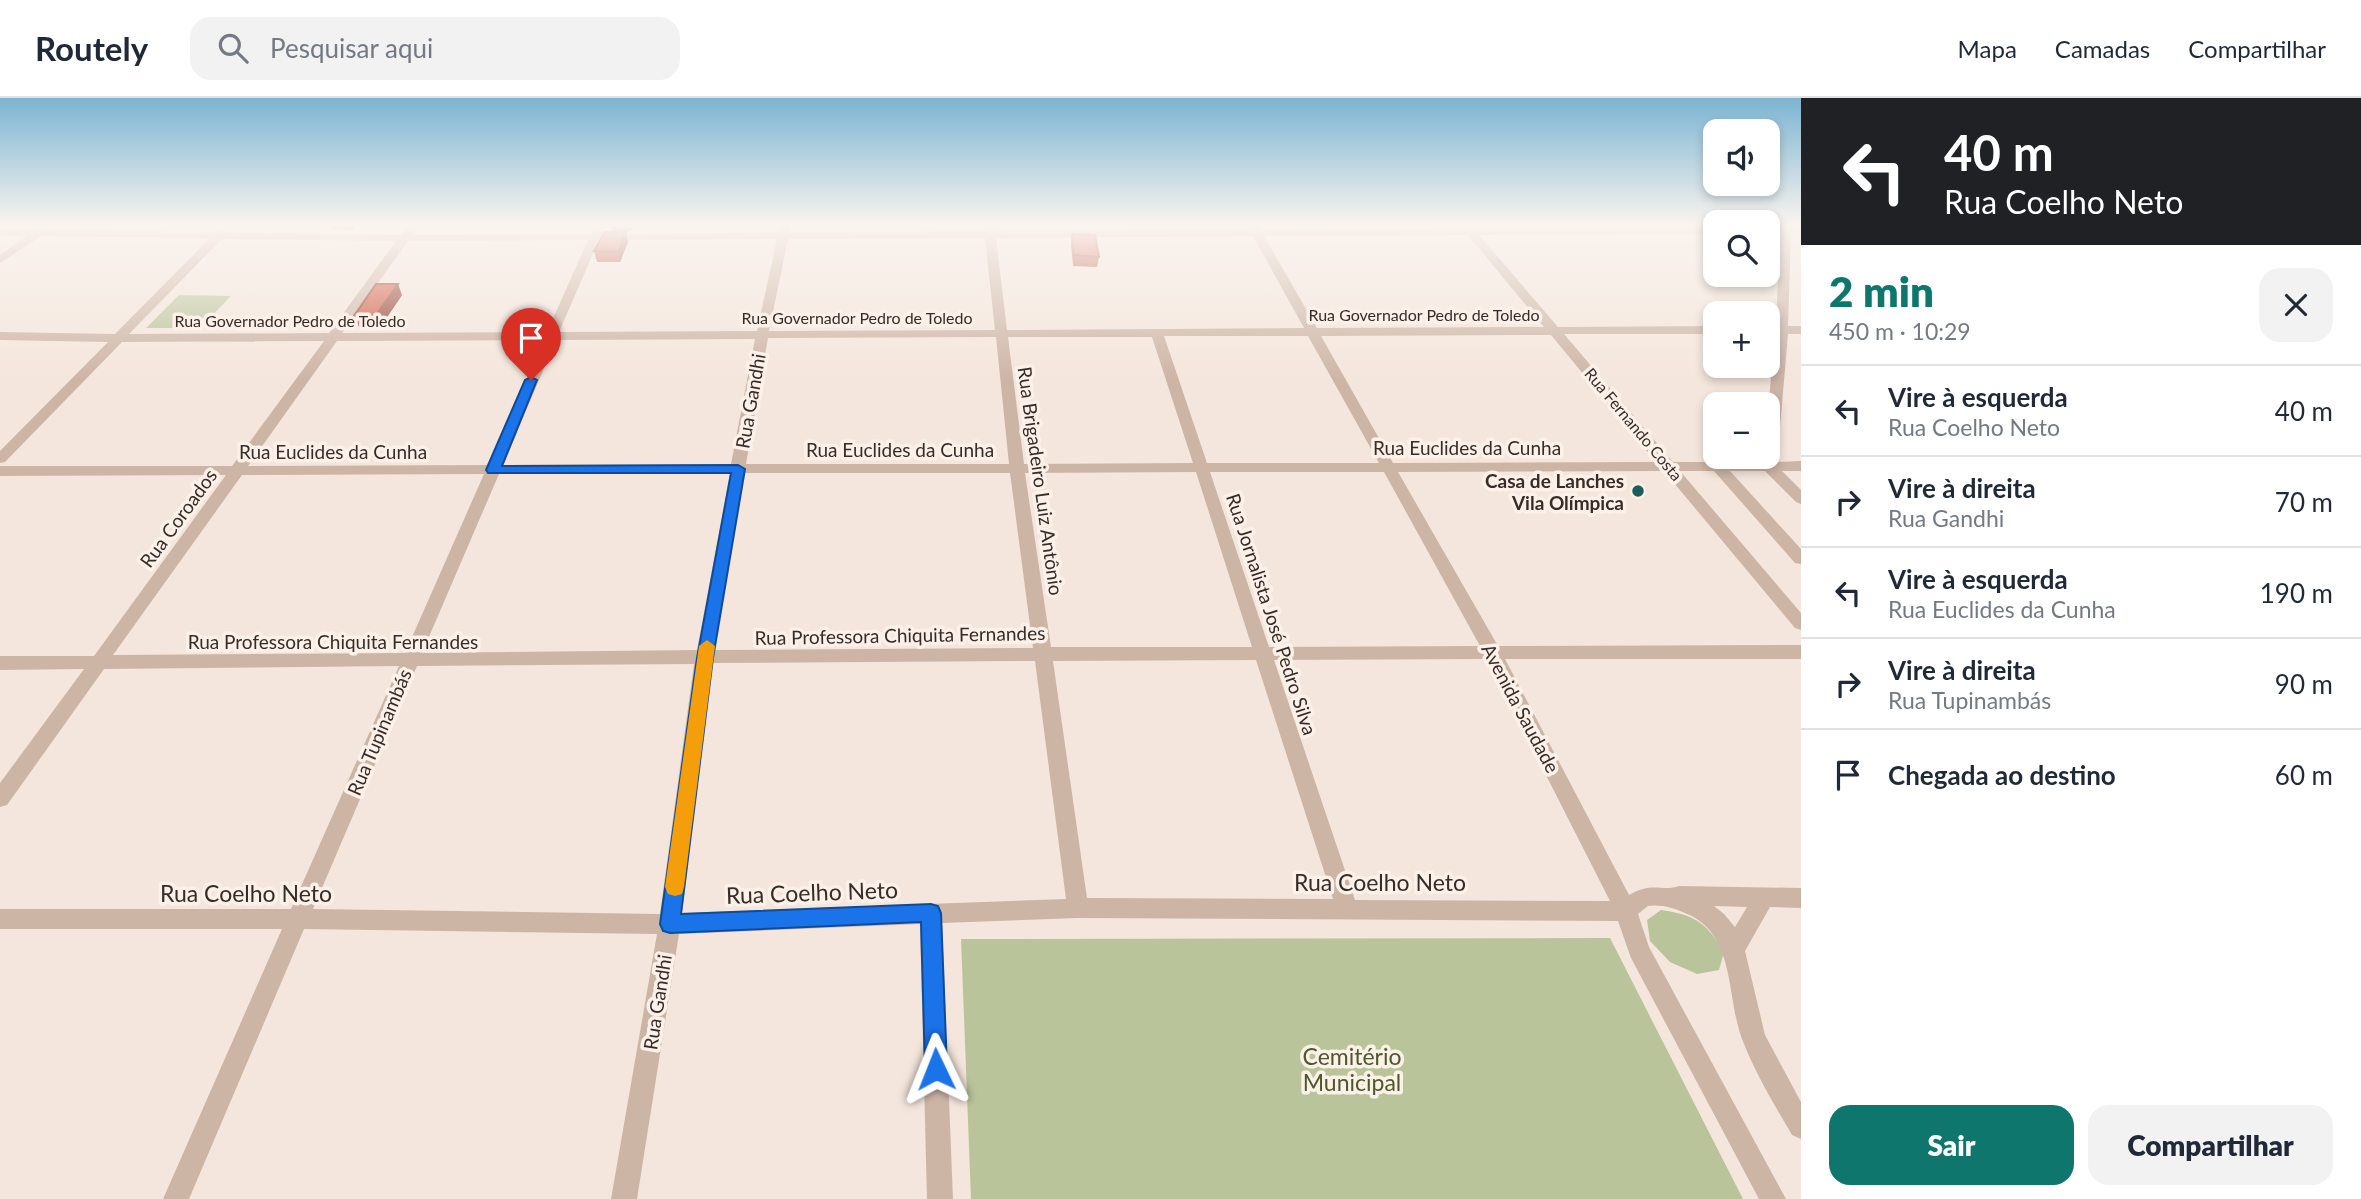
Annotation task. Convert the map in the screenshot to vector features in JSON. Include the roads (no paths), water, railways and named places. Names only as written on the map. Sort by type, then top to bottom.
[{"type":"street","points":[[0,459],[178,277]]},
{"type":"street","name":"Rua Coroados","points":[[0,799],[375,277]]},
{"type":"street","name":"Rua Tupinambás","points":[[176,1199],[300,919],[576,277]]},
{"type":"street","name":"Rua Gandhi","points":[[624,1199],[670,924],[705,658],[774,277]]},
{"type":"street","name":"Rua Brigadeiro Luiz Antônio","points":[[995,277],[1017,468],[1078,908]]},
{"type":"street","name":"Avenida Saudade","points":[[1282,277],[1494,655],[1626,911],[1639,951],[1773,1199]]},
{"type":"street","name":"Rua Fernando Costa","points":[[1510,277],[1801,624]]},
{"type":"street","points":[[1776,392],[1783,277]]},
{"type":"street","points":[[1782,305],[1801,321]]},
{"type":"street","name":"Rua Governador Pedro de Toledo","points":[[0,336],[118,338],[1703,330]]},
{"type":"street","points":[[1782,330],[1801,330]]},
{"type":"street","name":"Rua Jornalista José Pedro Silva","points":[[1157,333],[1347,908]]},
{"type":"street","name":"Rua Euclides da Cunha","points":[[0,471],[1703,466]]},
{"type":"street","name":"Rua Euclides da Cunha","points":[[1780,466],[1801,466]]},
{"type":"street","points":[[1721,469],[1801,559]]},
{"type":"street","points":[[1772,469],[1801,499]]},
{"type":"street","name":"Rua Professora Chiquita Fernandes","points":[[0,663],[1043,654],[1494,655],[1801,652]]},
{"type":"street","points":[[1626,911],[1636,900],[1648,895],[1801,898]]},
{"type":"street","points":[[1663,895],[1687,902],[1704,912],[1726,933],[1736,956],[1743,1002],[1753,1035],[1801,1126]]},
{"type":"street","points":[[1736,956],[1763,899]]},
{"type":"street","name":"Rua Coelho Neto","points":[[0,919],[300,919],[670,924],[1078,908],[1626,911]]},
{"type":"street","points":[[931,913],[940,1199]]},
{"type":"place","name":"Casa de Lanches Vila Olímpica","points":[[1638,491]]},
{"type":"park label","name":"Cemitério Municipal","points":[[1352,1069]]}]
